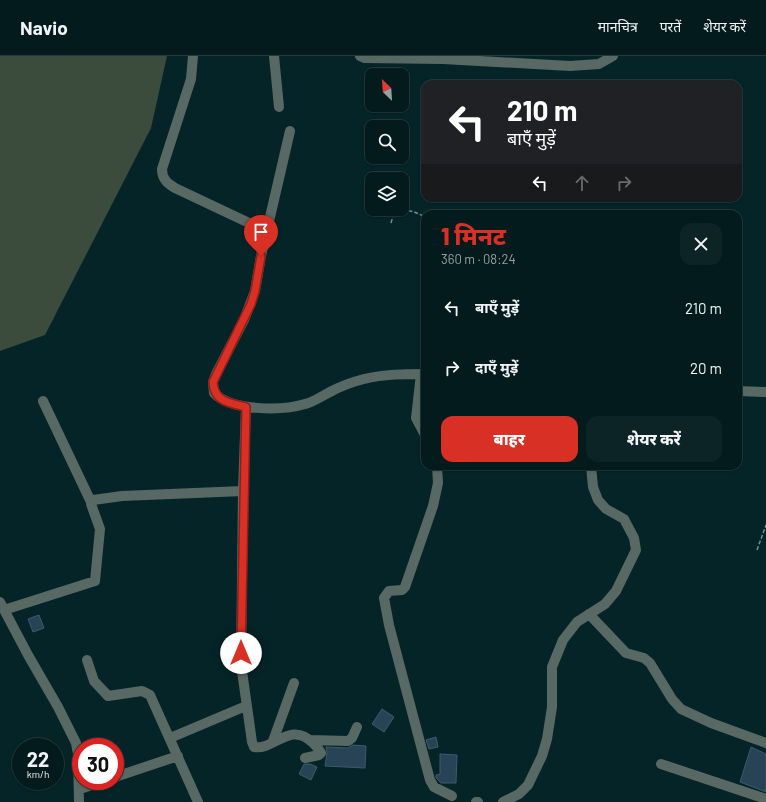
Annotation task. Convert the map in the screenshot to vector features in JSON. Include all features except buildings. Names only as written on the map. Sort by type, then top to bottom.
[{"type":"street","points":[[193,56],[190,79],[162,169],[162,176],[168,184],[175,188],[266,230]]},
{"type":"street","points":[[274,56],[279,107]]},
{"type":"street","points":[[360,56],[365,58],[442,58],[570,66],[599,64],[613,56]]},
{"type":"street","points":[[290,131],[266,230],[251,304],[213,382],[214,393],[219,398],[246,407],[294,407],[307,404],[338,387],[365,378],[383,375],[421,374]]},
{"type":"street","points":[[421,384],[415,415],[417,423],[421,429]]},
{"type":"street","points":[[742,391],[766,392]]},
{"type":"street","points":[[43,401],[91,502],[100,529],[95,581],[2,608],[58,707],[74,738]]},
{"type":"street","points":[[246,407],[243,491],[241,664],[246,706],[254,747],[260,748],[281,737],[293,735],[304,736],[310,740],[321,753],[319,755],[305,758]]},
{"type":"street","points":[[437,470],[438,483],[433,506],[404,587],[402,590],[389,590],[384,598],[389,626],[430,780],[434,787],[452,796]]},
{"type":"street","points":[[503,802],[523,791],[532,779],[538,767],[547,739],[552,707],[551,674],[554,661],[567,635],[577,622],[605,604],[616,591],[637,547],[631,531],[624,519],[606,509],[598,500],[593,487],[591,470]]},
{"type":"street","points":[[91,502],[122,496],[243,491]]},
{"type":"street","points":[[589,614],[626,653],[644,658],[650,663],[678,706],[711,723],[766,743]]},
{"type":"street","points":[[87,660],[94,681],[108,696],[142,691],[148,693],[170,738],[198,802]]},
{"type":"street","points":[[273,741],[294,683]]},
{"type":"street","points":[[170,738],[246,706]]},
{"type":"street","points":[[310,740],[348,741],[352,738],[358,727]]},
{"type":"street","points":[[124,774],[178,756]]},
{"type":"street","points":[[661,764],[766,799]]},
{"type":"street","points":[[80,790],[80,802]]},
{"type":"path","points":[[391,223],[394,216],[400,211],[410,210],[421,215]]},
{"type":"path","points":[[757,550],[766,525]]},
{"type":"green space","points":[[0,56],[167,56],[151,128],[45,335],[0,351]]},
{"type":"route","points":[[241,653],[243,491],[246,407],[219,398],[214,393],[213,382],[251,304],[255,291],[261,256]]}]
